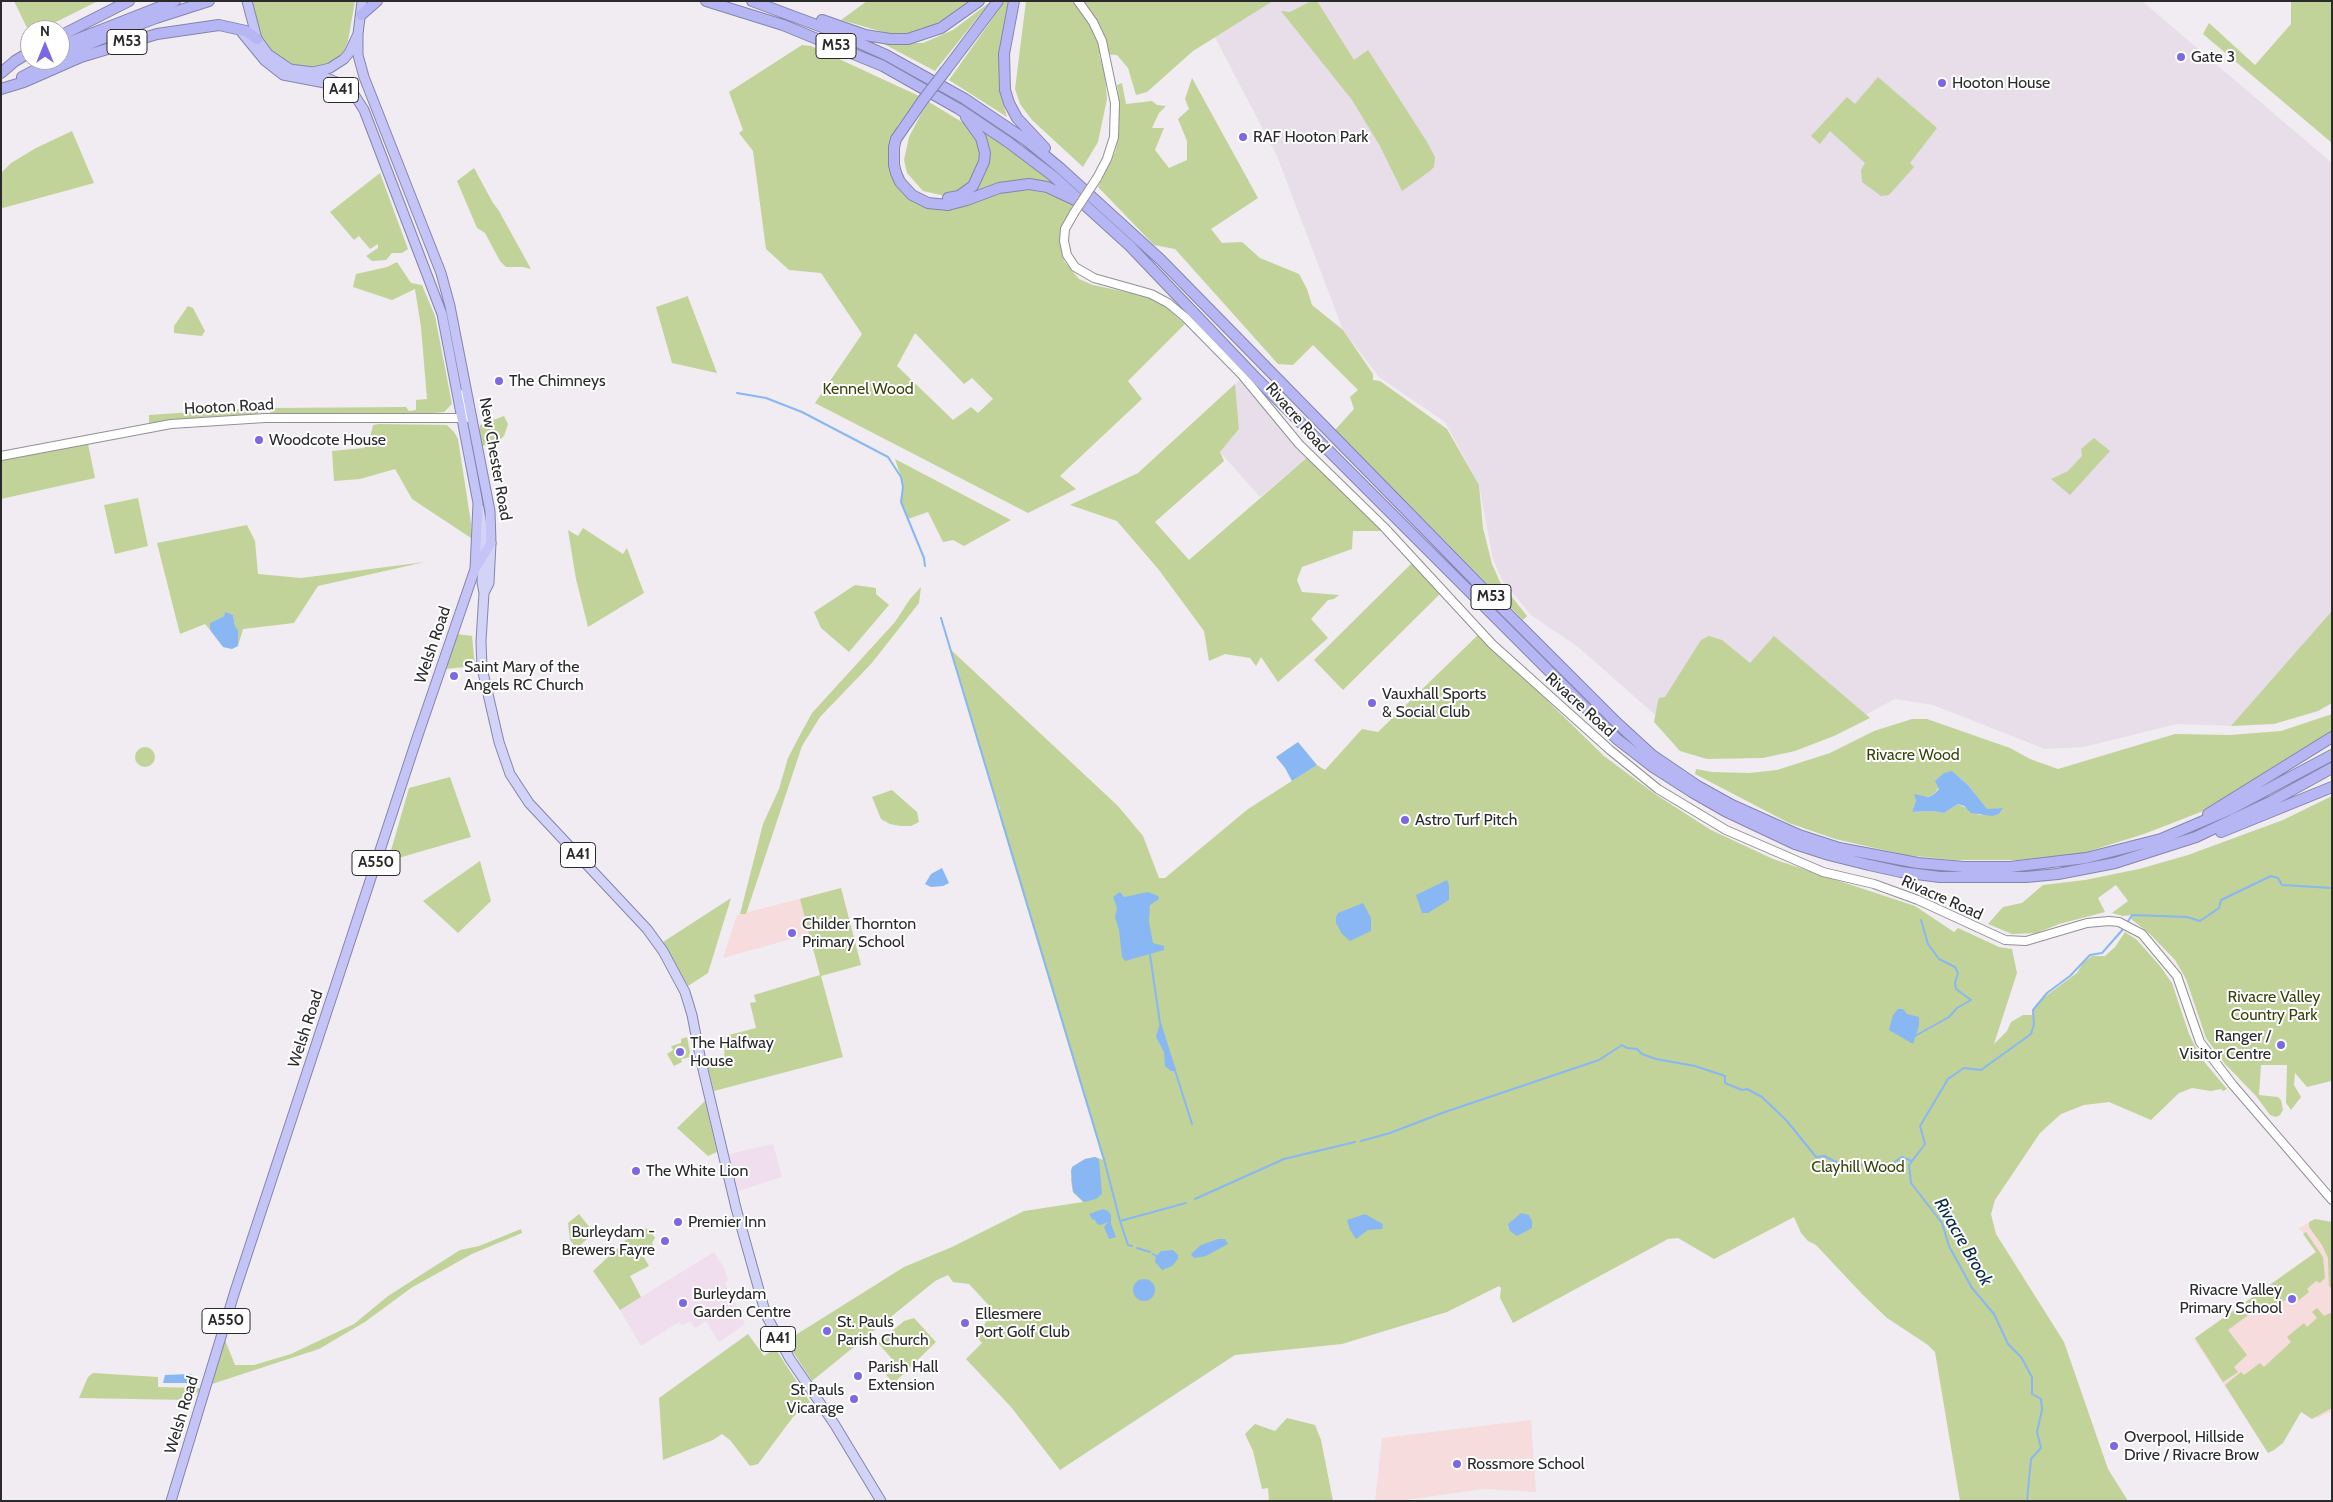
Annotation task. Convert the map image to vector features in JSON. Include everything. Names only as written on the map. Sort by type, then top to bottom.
[{"type":"highway","name":"M53","points":[[70,31],[129,1]]},
{"type":"highway","name":"M53","points":[[70,42],[175,1]]},
{"type":"highway","name":"M53","points":[[70,54],[147,21],[209,1]]},
{"type":"highway","points":[[247,1],[257,39],[268,54],[278,63],[290,69],[313,72],[330,68],[344,59],[358,34],[362,1]]},
{"type":"highway","points":[[361,15],[377,1]]},
{"type":"highway","name":"M53","points":[[706,1],[783,26],[883,66],[958,108],[1008,142],[1091,208],[1130,246],[1254,376],[1617,739],[1653,767],[1725,811],[1803,847],[1885,869],[1940,877],[2026,877],[2050,875],[2115,863],[2161,850],[2236,818],[2332,768]]},
{"type":"highway","name":"M53","points":[[755,2],[800,12],[865,35],[899,40],[926,34],[941,28],[979,1]]},
{"type":"highway","name":"M53","points":[[998,1],[896,139],[894,165],[900,182],[920,200],[928,203],[948,205],[999,188],[1029,184],[1056,190],[1091,208]]},
{"type":"highway","name":"M53","points":[[1014,1],[1007,29],[1004,62],[1003,80],[1006,96],[1017,118],[1047,150],[1060,168]]},
{"type":"highway","name":"M53","points":[[755,2],[830,30],[886,56],[965,99],[1026,140],[1060,168],[1161,260],[1616,722],[1652,755],[1696,785],[1732,805],[1799,835],[1839,848],[1918,863],[1964,867],[2010,867],[2047,864],[2086,858],[2161,839],[2230,810],[2332,755]]},
{"type":"highway","name":"M53","points":[[1,89],[118,45],[157,34],[200,26],[219,25],[233,26],[246,31],[257,39]]},
{"type":"highway","name":"A41","points":[[233,26],[251,41],[265,61],[279,72],[293,78],[325,83],[336,88],[353,101],[399,205]]},
{"type":"highway","name":"New Chester Road","points":[[358,34],[358,55],[364,77],[441,273],[461,357],[490,511],[491,543],[473,573]]},
{"type":"highway","points":[[1,74],[20,58]]},
{"type":"highway","points":[[1,74],[20,65]]},
{"type":"highway","name":"M53","points":[[1,89],[36,70]]},
{"type":"highway","name":"New Chester Road","points":[[313,72],[341,84],[355,96],[369,124],[442,314],[478,503],[473,573]]},
{"type":"highway","name":"M53","points":[[903,130],[901,166],[912,186],[933,198],[959,196],[973,186],[978,179],[985,153],[978,132],[958,108]]},
{"type":"highway","name":"Welsh Road","points":[[171,1501],[235,1291],[473,573]]},
{"type":"highway","points":[[2161,839],[2240,795],[2332,736]]},
{"type":"highway","points":[[2161,850],[2200,840],[2332,787]]},
{"type":"main road","name":"Rivacre Road","points":[[1078,1],[1093,22],[1102,41],[1115,103],[1114,138],[1107,159],[1065,229],[1064,241],[1067,255],[1075,267],[1094,278],[1151,294],[1168,303],[1185,317],[1242,375],[1299,444],[1384,527],[1492,644],[1610,750],[1658,789],[1726,830],[1823,872],[1874,884],[1918,900],[2005,940],[2026,941],[2087,923],[2119,922],[2142,934],[2177,976],[2200,1042],[2232,1084],[2332,1200]]},
{"type":"main road","points":[[461,357],[460,370],[465,409],[461,419]]},
{"type":"main road","name":"Hooton Road","points":[[1,456],[171,424],[265,418],[461,419],[473,417]]},
{"type":"main road","name":"A41","points":[[478,503],[484,537],[482,668],[499,742],[510,774],[529,803],[647,929],[663,951],[685,992],[692,1015],[736,1208],[766,1315],[790,1359],[839,1432],[881,1501]]},
{"type":"main road","name":"A41","points":[[484,593],[489,583],[491,543]]},
{"type":"main road","points":[[473,573],[482,578]]},
{"type":"shaded area","points":[[1196,1],[2142,1],[2332,163],[2332,613],[2235,726],[2177,724],[2084,747],[2045,749],[1933,705],[1895,699],[1819,740],[1703,757],[1578,647],[1531,615],[1502,580],[1493,559],[1479,485],[1445,422],[1379,377],[1343,330],[1277,156]]},
{"type":"shaded area","points":[[1243,378],[1310,455],[1260,497],[1220,452],[1239,429],[1235,384]]},
{"type":"shaded area","name":"Childer Thornton Primary School","points":[[841,888],[861,965],[809,934],[723,958],[737,915]]},
{"type":"shaded area","points":[[773,1144],[782,1177],[738,1191],[729,1154]]},
{"type":"shaded area","name":"Rivacre Valley Primary School","points":[[2315,1219],[2332,1222],[2332,1411],[2318,1418],[2301,1412],[2274,1450],[2268,1453],[2194,1339],[2316,1252],[2299,1228]]},
{"type":"shaded area","name":"Burleydam Garden Centre","points":[[714,1252],[724,1268],[728,1280],[725,1283],[745,1324],[719,1342],[706,1321],[695,1328],[690,1321],[682,1325],[679,1322],[641,1346],[620,1310]]},
{"type":"shaded area","name":"Rossmore School","points":[[1531,1420],[1536,1492],[1484,1489],[1398,1501],[1375,1501],[1382,1438]]},
{"type":"green space","points":[[14,1],[98,1],[60,20],[23,20]]},
{"type":"green space","points":[[251,1],[355,1],[348,41],[344,51],[334,61],[322,67],[308,69],[293,67],[280,61],[264,44]]},
{"type":"green space","points":[[867,1],[970,1],[924,32],[890,34],[841,20]]},
{"type":"green space","points":[[1005,1],[1009,1],[1000,59],[1000,92],[1007,117],[949,80]]},
{"type":"green space","points":[[1026,1],[1273,1],[1193,51],[1147,92],[1136,95],[1128,68],[1117,55],[1099,54],[1105,75],[1107,99],[1098,142],[1083,167],[1032,120],[1020,104],[1015,89]]},
{"type":"green space","points":[[1311,1],[1317,1],[1354,60],[1368,50],[1435,157],[1434,167],[1402,191],[1380,146],[1352,100],[1281,11],[1290,12]]},
{"type":"green space","points":[[2291,1],[2332,1],[2332,143],[2203,34],[2209,23],[2255,65],[2291,24]]},
{"type":"green space","points":[[990,2],[935,71],[882,43],[923,43],[953,30]]},
{"type":"green space","name":"Kennel Wood","points":[[802,45],[811,46],[919,96],[898,125],[889,154],[914,201],[988,197],[1009,191],[1030,190],[1049,194],[1073,205],[1060,239],[1064,261],[1079,279],[1093,285],[1145,296],[1166,307],[1185,324],[1128,381],[1142,399],[1060,476],[1076,489],[1028,513],[815,403],[862,334],[821,273],[789,270],[766,249],[753,151],[739,133],[743,130],[729,92]],"holes":[[[915,333],[964,384],[972,378],[993,399],[978,413],[971,407],[953,420],[897,366]]]},
{"type":"green space","points":[[1878,77],[1937,128],[1910,163],[1914,167],[1889,195],[1881,196],[1862,182],[1861,170],[1865,163],[1830,131],[1820,144],[1811,136],[1847,97],[1855,104]]},
{"type":"green space","points":[[1192,78],[1258,198],[1211,229],[1222,243],[1242,242],[1260,258],[1299,274],[1307,289],[1312,305],[1343,330],[1373,374],[1373,380],[1380,381],[1447,429],[1479,485],[1483,528],[1492,564],[1500,582],[1527,616],[1523,620],[1335,430],[1354,409],[1350,397],[1358,390],[1313,345],[1293,365],[1278,364],[1175,249],[1154,245],[1098,187],[1115,152],[1119,135],[1117,85],[1122,83],[1126,104],[1152,101],[1157,105],[1166,106],[1159,113],[1152,128],[1164,128],[1155,150],[1169,168],[1187,160],[1187,141],[1178,119],[1189,109],[1185,99]]},
{"type":"green space","points":[[929,102],[972,128],[983,150],[975,181],[958,193],[945,196],[923,191],[907,173],[904,160],[909,137]]},
{"type":"green space","points":[[982,130],[1057,187],[1038,181],[959,199],[970,193],[980,183],[986,172],[989,162]]},
{"type":"green space","points":[[72,131],[94,183],[1,207],[1,173],[11,163],[36,148]]},
{"type":"green space","points":[[474,168],[531,269],[506,267],[500,261],[485,233],[477,228],[457,181]]},
{"type":"green space","points":[[380,173],[408,249],[402,253],[392,253],[386,260],[372,261],[366,256],[378,248],[378,244],[370,249],[359,236],[354,240],[330,212]]},
{"type":"green space","points":[[397,262],[411,283],[422,285],[435,316],[452,404],[444,412],[408,415],[270,415],[271,408],[406,407],[409,411],[416,410],[416,400],[427,399],[421,327],[415,289],[392,300],[353,287],[356,274],[387,267]]},
{"type":"green space","points":[[688,296],[717,373],[672,363],[656,307]]},
{"type":"green space","points":[[188,306],[193,308],[205,331],[202,336],[174,333],[174,326]]},
{"type":"green space","points":[[1235,384],[1239,429],[1220,452],[1224,461],[1155,522],[1189,560],[1310,455],[1330,479],[1384,531],[1353,531],[1352,549],[1302,567],[1297,580],[1302,592],[1339,595],[1334,599],[1328,600],[1311,619],[1328,638],[1278,682],[1261,657],[1256,666],[1250,658],[1225,654],[1209,661],[1204,631],[1159,570],[1117,521],[1070,505],[1138,473]]},
{"type":"green space","points":[[258,409],[258,416],[149,423],[149,415]]},
{"type":"green space","points":[[504,416],[508,424],[504,436],[497,442],[482,446],[479,432],[480,425]]},
{"type":"green space","points":[[373,425],[447,425],[454,432],[458,439],[471,523],[471,538],[412,499],[395,469],[360,479],[334,481],[332,451],[364,448],[370,438]]},
{"type":"green space","points":[[2094,438],[2110,451],[2070,495],[2051,479],[2068,471],[2082,456],[2081,449]]},
{"type":"green space","points":[[88,444],[95,478],[1,499],[1,460]]},
{"type":"green space","points":[[895,459],[1011,520],[964,546],[953,540],[943,542],[928,512],[908,519],[901,502],[903,487]]},
{"type":"green space","points":[[138,498],[148,546],[115,554],[104,505]]},
{"type":"green space","points":[[247,525],[255,541],[258,574],[301,578],[425,562],[318,586],[294,623],[243,629],[238,646],[238,631],[233,615],[225,613],[224,616],[210,623],[210,630],[205,624],[180,634],[157,543]]},
{"type":"green space","points":[[583,528],[623,554],[627,548],[644,593],[588,627],[576,579],[568,530],[578,536]]},
{"type":"green space","points":[[1412,563],[1442,592],[1343,690],[1314,660]]},
{"type":"green space","points":[[855,585],[876,588],[876,594],[889,605],[849,652],[821,628],[814,612]]},
{"type":"green space","points":[[921,587],[919,603],[871,664],[820,717],[802,746],[746,914],[740,914],[763,824],[779,789],[788,758],[812,713],[895,622],[910,599]]},
{"type":"green space","points":[[2332,611],[2332,703],[2318,711],[2274,724],[2231,726]]},
{"type":"green space","points":[[457,634],[472,636],[475,666],[445,669]]},
{"type":"green space","name":"Clayhill Wood","points":[[1479,634],[1604,756],[1655,794],[1711,830],[1773,859],[1915,906],[1954,932],[1958,928],[1999,947],[2012,949],[2017,973],[1994,1044],[2007,1031],[2011,1022],[2023,1015],[2032,1015],[2035,1006],[2043,998],[2077,973],[2083,963],[2092,956],[2105,956],[2115,947],[2125,932],[2137,940],[2160,966],[2172,983],[2189,1034],[2201,1058],[2227,1089],[2211,1091],[2192,1088],[2179,1093],[2151,1120],[2109,1102],[2084,1105],[2061,1114],[2040,1133],[1995,1200],[1991,1214],[1996,1234],[2064,1342],[2108,1469],[2128,1501],[1960,1501],[1935,1352],[1928,1345],[1887,1318],[1816,1245],[1808,1241],[1801,1233],[1794,1217],[1714,1259],[1678,1238],[1668,1239],[1513,1323],[1500,1298],[1501,1288],[1499,1286],[1447,1312],[1342,1344],[1235,1355],[1060,1470],[1011,1407],[966,1359],[982,1343],[977,1337],[993,1310],[969,1284],[953,1282],[948,1275],[935,1281],[812,1381],[786,1341],[904,1267],[952,1247],[1024,1211],[1083,1202],[1073,1192],[1071,1181],[1072,1167],[1085,1159],[1095,1157],[1103,1160],[1000,818],[1000,808],[992,790],[950,649],[1118,806],[1143,836],[1159,878],[1165,878],[1248,809],[1317,765],[1325,770],[1362,729],[1378,732]]},
{"type":"green space","points":[[1709,636],[1722,640],[1750,663],[1774,636],[1870,718],[1834,736],[1795,751],[1763,758],[1707,759],[1680,751],[1654,722],[1658,701],[1659,698],[1665,697],[1701,640]]},
{"type":"green space","name":"Rivacre Wood","points":[[2332,714],[2332,731],[2269,773],[2206,810],[2144,834],[2083,853],[2019,860],[1954,860],[1906,855],[1835,839],[1789,823],[1695,774],[1696,769],[1712,772],[1749,773],[1777,770],[1830,753],[1874,731],[1912,719],[1927,719],[2010,748],[2030,759],[2058,769],[2175,734],[2230,735],[2281,731]],"holes":[[[1952,771],[1968,785],[1987,810],[2002,808],[1999,814],[1979,815],[1958,804],[1944,813],[1932,811],[1912,812],[1916,800],[1933,795]]]},
{"type":"green space","points":[[145,747],[152,750],[155,757],[152,764],[145,767],[138,764],[135,757],[138,750]]},
{"type":"green space","points":[[450,777],[471,837],[388,861],[409,788]]},
{"type":"green space","points":[[892,790],[917,812],[919,822],[911,826],[900,826],[890,824],[881,819],[872,797]]},
{"type":"green space","name":"Rivacre Valley Country Park","points":[[2332,796],[2332,1087],[2331,1081],[2307,1087],[2295,1073],[2294,1085],[2301,1097],[2291,1110],[2286,1103],[2287,1065],[2261,1065],[2259,1095],[2278,1097],[2281,1100],[2283,1110],[2276,1117],[2270,1115],[2256,1096],[2225,1064],[2206,1038],[2186,979],[2175,960],[2150,934],[2130,918],[2131,915],[2123,916],[2112,913],[2128,901],[2116,885],[2098,898],[2105,912],[2059,924],[2037,933],[2012,934],[1988,924],[2003,907],[2022,903],[2043,885],[2085,880],[2139,869],[2188,855],[2283,820]]},
{"type":"green space","points":[[480,861],[491,901],[458,933],[423,901]]},
{"type":"green space","points":[[841,888],[861,965],[821,976],[843,1057],[714,1091],[708,1067],[724,1063],[725,1036],[756,1028],[750,1003],[756,1002],[754,995],[820,975],[800,899]]},
{"type":"green space","points":[[731,898],[708,973],[688,986],[663,942]]},
{"type":"green space","name":"The Halfway House","points":[[687,1037],[691,1057],[681,1059],[682,1062],[674,1066],[667,1054],[673,1050],[671,1046],[681,1043],[681,1039]]},
{"type":"green space","points":[[705,1101],[717,1152],[708,1156],[677,1128]]},
{"type":"green space","points":[[579,1214],[594,1233],[577,1248],[570,1240],[568,1223]]},
{"type":"green space","points":[[2315,1219],[2332,1222],[2332,1289],[2329,1286],[2328,1258],[2322,1245],[2309,1227],[2309,1222]]},
{"type":"green space","points":[[639,1228],[649,1229],[655,1238],[652,1243],[654,1246],[642,1254],[649,1266],[630,1276],[641,1297],[620,1310],[593,1271]]},
{"type":"green space","points":[[521,1229],[522,1233],[472,1254],[411,1288],[365,1322],[319,1349],[212,1384],[225,1340],[235,1365],[254,1365],[291,1354],[354,1324],[388,1296],[460,1250],[479,1246]]},
{"type":"green space","points":[[2306,1232],[2323,1257],[2325,1278],[2320,1283],[2316,1281],[2307,1289],[2309,1292],[2293,1305],[2288,1298],[2269,1313],[2262,1305],[2228,1330],[2247,1355],[2234,1367],[2238,1372],[2223,1382],[2195,1338],[2316,1252],[2303,1234]]},
{"type":"green space","points":[[2317,1308],[2324,1316],[2332,1312],[2332,1408],[2312,1419],[2301,1412],[2283,1443],[2268,1453],[2225,1385],[2241,1372],[2244,1375],[2260,1363],[2264,1367],[2291,1342],[2287,1337],[2304,1323],[2307,1327],[2317,1318],[2312,1312]]},
{"type":"green space","points":[[914,1318],[936,1342],[893,1384],[882,1369],[892,1359],[878,1343],[904,1321]]},
{"type":"green space","points":[[748,1334],[764,1356],[775,1348],[810,1402],[793,1417],[758,1464],[750,1466],[730,1440],[722,1434],[713,1440],[663,1460],[659,1398]]},
{"type":"green space","points":[[93,1373],[158,1377],[158,1387],[203,1388],[188,1400],[79,1398],[88,1377]]},
{"type":"green space","points":[[1287,1418],[1315,1425],[1321,1440],[1333,1501],[1269,1501],[1268,1488],[1262,1489],[1253,1451],[1245,1434],[1255,1424],[1275,1431]]},
{"type":"water","points":[[225,612],[233,615],[235,626],[238,630],[238,646],[232,649],[223,647],[210,630],[210,623],[224,616]]},
{"type":"water","points":[[1298,742],[1317,765],[1292,781],[1276,757]]},
{"type":"water","points":[[1952,771],[1968,785],[1987,809],[2003,808],[1999,814],[1992,816],[1971,813],[1964,806],[1958,804],[1944,813],[1932,811],[1912,812],[1916,800],[1914,794],[1928,797],[1933,795],[1939,789],[1935,781],[1944,773]]},
{"type":"water","points":[[942,868],[949,883],[943,886],[931,887],[925,884],[931,874]]},
{"type":"water","points":[[1447,880],[1449,900],[1428,913],[1422,913],[1416,895]]},
{"type":"water","points":[[1120,892],[1124,897],[1148,892],[1158,896],[1159,899],[1150,905],[1149,922],[1153,943],[1164,946],[1164,950],[1125,961],[1122,957],[1119,930],[1115,917],[1117,908],[1113,897]]},
{"type":"water","points":[[1363,903],[1371,918],[1371,931],[1350,941],[1342,934],[1336,923],[1336,917],[1338,913]]},
{"type":"water","points":[[1898,1009],[1903,1009],[1907,1014],[1919,1017],[1919,1026],[1913,1044],[1889,1030],[1893,1015]]},
{"type":"water","points":[[1160,1023],[1176,1071],[1171,1071],[1165,1066],[1164,1052],[1156,1037]]},
{"type":"water","points":[[1095,1157],[1099,1159],[1102,1194],[1096,1199],[1084,1202],[1073,1192],[1071,1171],[1072,1167],[1085,1159]]},
{"type":"water","points":[[1103,1209],[1111,1215],[1111,1224],[1116,1237],[1109,1239],[1104,1227],[1108,1222],[1101,1225],[1097,1224],[1089,1214]]},
{"type":"water","points":[[1521,1213],[1529,1215],[1532,1221],[1532,1228],[1517,1236],[1510,1231],[1508,1224]]},
{"type":"water","points":[[1365,1214],[1383,1224],[1382,1229],[1368,1230],[1356,1239],[1350,1230],[1347,1220]]},
{"type":"water","points":[[1218,1239],[1225,1239],[1228,1244],[1206,1256],[1194,1258],[1191,1254],[1201,1245]]},
{"type":"water","points":[[1173,1250],[1178,1255],[1178,1259],[1172,1266],[1162,1270],[1155,1262],[1156,1256],[1161,1251]]},
{"type":"water","points":[[1144,1279],[1152,1282],[1155,1290],[1152,1298],[1144,1301],[1136,1298],[1133,1290],[1136,1282]]},
{"type":"water","points":[[191,1374],[197,1378],[194,1383],[163,1383],[165,1375]]},
{"type":"waterway","points":[[737,393],[766,398],[802,412],[888,457],[901,477],[903,487],[901,502],[924,558],[925,566]]},
{"type":"waterway","points":[[941,618],[1105,1163],[1120,1221]]},
{"type":"waterway","name":"Rivacre Brook","points":[[2127,923],[2132,915],[2187,917],[2200,921],[2219,908],[2221,900],[2271,876],[2278,878],[2282,885],[2332,888]]},
{"type":"waterway","points":[[1915,1036],[1949,1017],[1957,1008],[1971,1000],[1956,989],[1955,983],[1958,973],[1955,967],[1939,959],[1928,944],[1921,920]]},
{"type":"waterway","name":"Rivacre Brook","points":[[2027,1501],[2031,1459],[2041,1448],[2037,1432],[2042,1410],[2041,1399],[2032,1394],[2032,1377],[2021,1357],[2008,1344],[1994,1314],[1972,1288],[1949,1246],[1942,1223],[1911,1183],[1909,1165],[1925,1144],[1920,1126],[1948,1079],[1964,1068],[1981,1070],[2031,1034],[2034,1024],[2033,1010],[2047,993],[2070,976],[2090,955],[2102,953],[2125,927]]},
{"type":"waterway","points":[[1150,955],[1160,1023],[1192,1124]]},
{"type":"waterway","points":[[1361,1141],[1390,1133],[1442,1113],[1599,1060],[1622,1045],[1627,1048],[1637,1049],[1642,1054],[1656,1059],[1695,1066],[1725,1076],[1725,1083],[1742,1090],[1747,1089],[1762,1097],[1787,1121],[1816,1157],[1824,1156],[1842,1165],[1858,1164],[1872,1168],[1886,1168],[1902,1157],[1912,1161]]},
{"type":"waterway","points":[[1195,1199],[1284,1159],[1355,1142]]},
{"type":"waterway","points":[[1132,1246],[1128,1245],[1120,1221],[1186,1203]]},
{"type":"waterway","points":[[1137,1248],[1150,1252]]},
{"type":"place","name":"Gate 3","points":[[2181,57]]},
{"type":"place","name":"Hooton House","points":[[1942,83]]},
{"type":"place","name":"RAF Hooton Park","points":[[1243,137]]},
{"type":"place","name":"The Chimneys","points":[[499,381]]},
{"type":"place","name":"Woodcote House","points":[[259,440]]},
{"type":"place","name":"Saint Mary of the Angels RC Church","points":[[454,676]]},
{"type":"place","name":"Vauxhall Sports & Social Club","points":[[1372,703]]},
{"type":"place","name":"Astro Turf Pitch","points":[[1405,820]]},
{"type":"place","name":"Childer Thornton Primary School","points":[[792,933]]},
{"type":"place","name":"Ranger / Visitor Centre","points":[[2281,1045]]},
{"type":"place","name":"The Halfway House","points":[[680,1052]]},
{"type":"place","name":"The White Lion","points":[[636,1171]]},
{"type":"place","name":"Premier Inn","points":[[678,1222]]},
{"type":"place","name":"Burleydam - Brewers Fayre","points":[[665,1241]]},
{"type":"place","name":"Rivacre Valley Primary School","points":[[2292,1299]]},
{"type":"place","name":"Burleydam Garden Centre","points":[[683,1303]]},
{"type":"place","name":"Ellesmere Port Golf Club","points":[[965,1323]]},
{"type":"place","name":"St. Pauls Parish Church","points":[[827,1331]]},
{"type":"place","name":"Parish Hall Extension","points":[[858,1376]]},
{"type":"place","name":"St Pauls Vicarage","points":[[854,1399]]},
{"type":"place","name":"Overpool, Hillside Drive / Rivacre Brow","points":[[2114,1446]]},
{"type":"place","name":"Rossmore School","points":[[1457,1464]]}]
